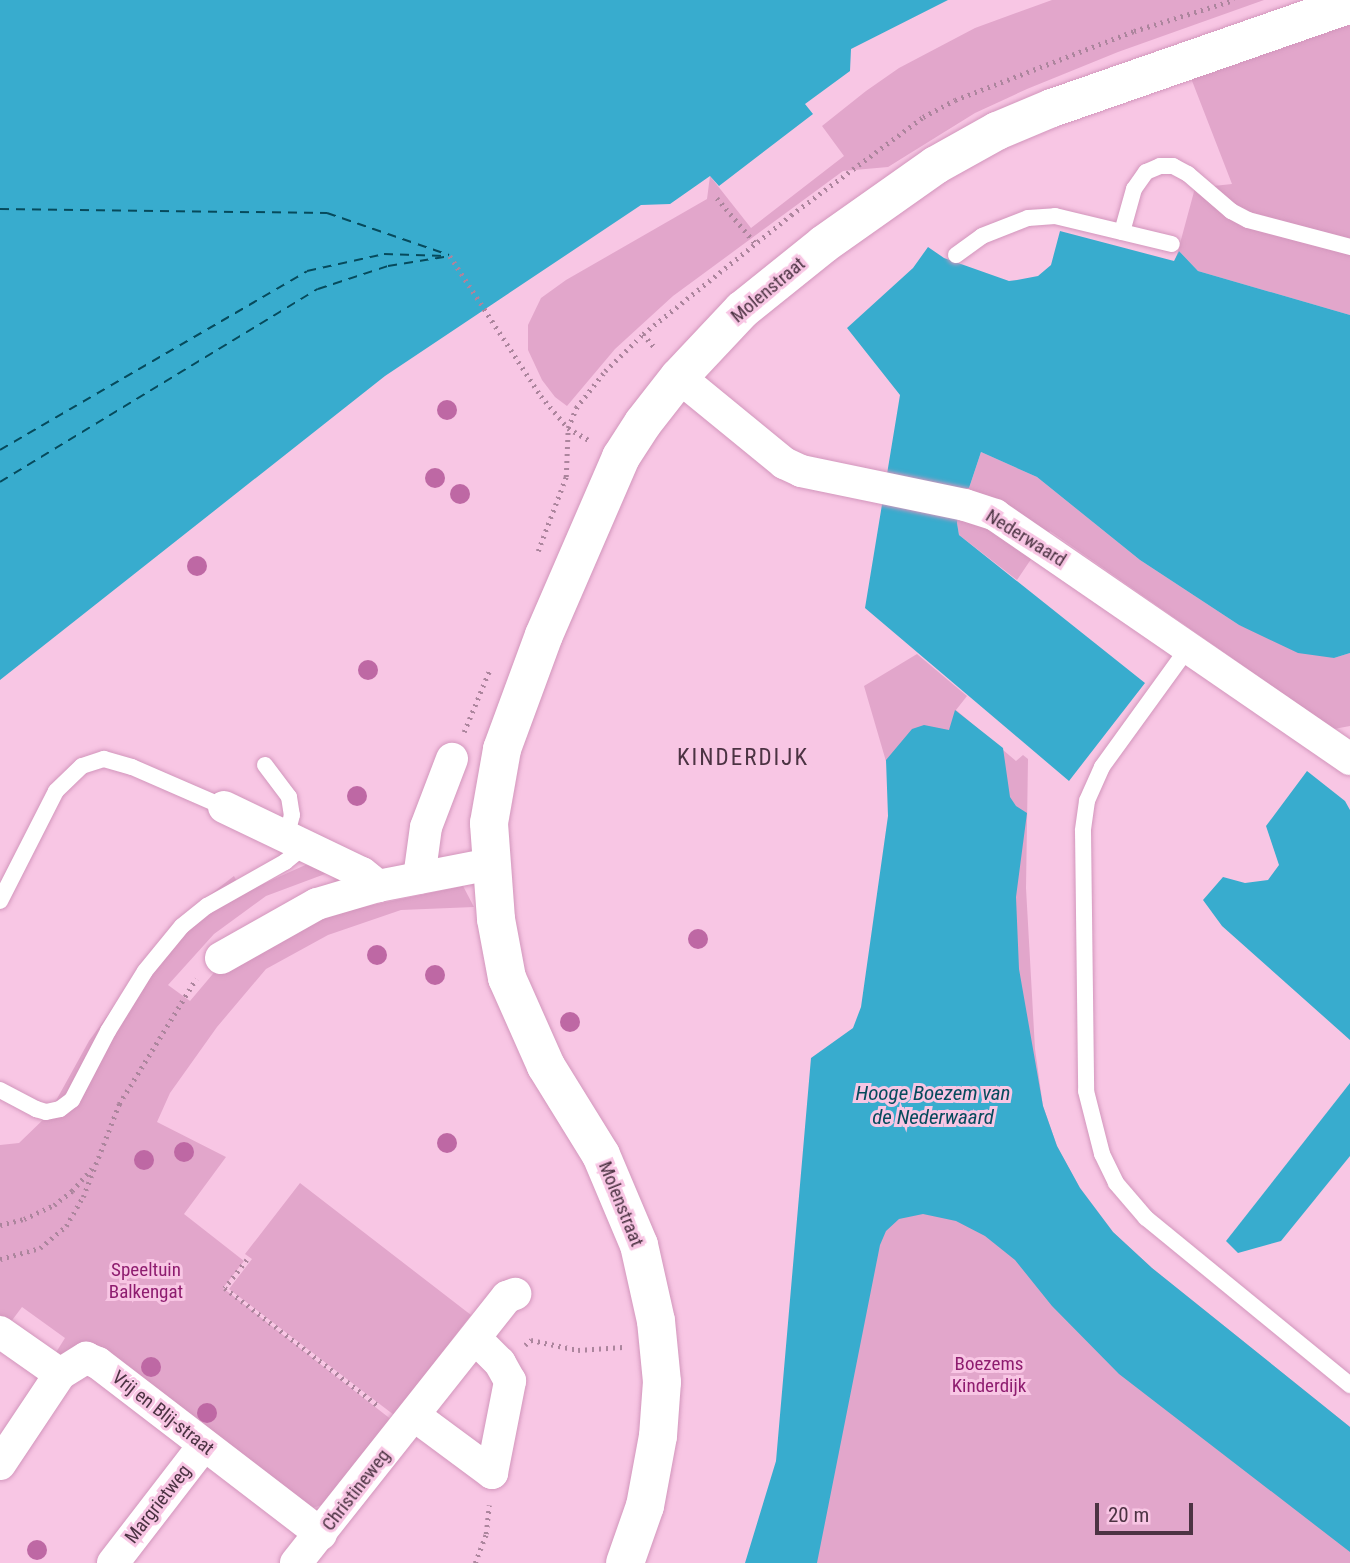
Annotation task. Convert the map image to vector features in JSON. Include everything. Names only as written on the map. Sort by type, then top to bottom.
[{"type":"street","name":"Molenstraat","points":[[625,1563],[645,1506],[659,1436],[662,1382],[658,1345],[639,1245],[601,1155],[546,1066],[507,978],[496,919],[489,823],[500,759],[544,635],[621,457],[643,423],[679,377],[709,343],[768,287],[936,165],[997,131],[1052,107],[1350,4]]},
{"type":"street","name":"Nederwaard","points":[[679,377],[784,463],[801,471],[881,490],[965,505],[995,515],[1350,759]]},
{"type":"street","points":[[419,878],[425,827],[452,759]]},
{"type":"street","points":[[223,807],[362,873],[378,886]]},
{"type":"street","points":[[221,958],[294,915],[378,886],[491,864]]},
{"type":"street","name":"Christineweg","points":[[296,1563],[507,1297],[515,1294]]},
{"type":"street","points":[[0,1332],[60,1374],[0,1464]]},
{"type":"street","points":[[410,1422],[492,1473],[510,1381],[500,1363],[475,1338]]},
{"type":"street","name":"Vrij en Blij-straat","points":[[60,1374],[86,1358],[98,1363],[321,1534]]},
{"type":"street","name":"Margrietweg","points":[[113,1563],[204,1445]]},
{"type":"lane","points":[[1122,232],[1135,190],[1146,172],[1160,166],[1173,166],[1188,174],[1231,211],[1248,220],[1350,247]]},
{"type":"lane","points":[[956,255],[982,236],[1028,218],[1055,216],[1172,244]]},
{"type":"lane","points":[[1188,648],[1102,767],[1087,801],[1083,831],[1086,1091],[1101,1154],[1116,1182],[1146,1218],[1350,1385]]},
{"type":"lane","points":[[0,901],[56,791],[82,766],[104,759],[132,767],[223,807]]},
{"type":"lane","points":[[0,1090],[36,1109],[60,1109],[72,1100],[108,1031],[145,971],[182,926],[208,906],[285,862],[296,841],[289,797],[265,765]]},
{"type":"path","points":[[717,198],[756,244]]},
{"type":"path","points":[[450,256],[541,396],[568,428]]},
{"type":"path","points":[[535,560],[566,477],[568,428],[576,408],[643,334]]},
{"type":"path","points":[[452,759],[495,657]]},
{"type":"path","points":[[0,1259],[40,1248],[56,1238],[83,1197],[119,1104],[196,979],[221,958]]},
{"type":"path","points":[[0,1224],[24,1219],[54,1205],[72,1191],[95,1165]]},
{"type":"path","points":[[247,1260],[225,1288],[410,1422]]},
{"type":"path","points":[[531,1340],[579,1350],[658,1345]]},
{"type":"path","points":[[475,1563],[486,1534],[492,1473]]},
{"type":"green space","points":[[1052,0],[1264,0],[1118,52],[1027,89],[975,113],[888,167],[843,171],[673,296],[615,349],[567,406],[555,397],[542,380],[528,350],[528,325],[541,298],[566,280],[707,199],[710,176],[751,228],[844,156],[822,126],[866,91],[899,68],[975,28]]},
{"type":"green space","points":[[1350,14],[1350,315],[1198,271],[1179,251],[1175,262],[1195,188],[1232,184],[1189,73]]},
{"type":"green space","points":[[981,452],[1037,477],[1140,560],[1239,625],[1334,658],[1350,653],[1350,726],[1334,729],[1050,531],[1017,580],[959,535],[957,523],[962,488],[969,488]]},
{"type":"green space","name":"Boezems Kinderdijk","points":[[917,654],[967,696],[956,710],[1016,761],[1023,755],[1028,759],[1026,888],[1035,1049],[1043,1106],[1057,1146],[1080,1188],[1113,1232],[1152,1268],[1350,1427],[1350,1563],[763,1563],[903,784],[890,775],[864,686]]},
{"type":"green space","name":"Speeltuin Balkengat","points":[[321,858],[341,868],[266,896],[214,934],[168,985],[190,1001],[239,943],[306,919],[463,886],[474,907],[401,910],[328,935],[266,969],[217,1027],[170,1093],[157,1122],[226,1157],[184,1214],[244,1261],[223,1288],[397,1424],[339,1499],[313,1508],[291,1500],[85,1345],[61,1359],[55,1354],[65,1338],[22,1307],[10,1323],[0,1315],[0,1145],[19,1143],[48,1115],[89,1041],[152,954],[207,897],[234,876],[243,893]]},
{"type":"green space","points":[[300,1183],[471,1315],[394,1415],[229,1289],[252,1259],[245,1254]]},
{"type":"water","points":[[0,0],[948,0],[851,49],[850,71],[805,104],[813,114],[719,186],[710,176],[670,204],[641,205],[385,376],[0,680]]},
{"type":"water","points":[[1060,231],[1174,261],[1179,251],[1198,271],[1350,315],[1350,653],[1334,658],[1298,653],[1239,625],[1140,560],[1037,477],[981,452],[969,488],[962,489],[957,523],[959,535],[1145,683],[1069,781],[865,608],[900,395],[847,328],[913,268],[928,247],[944,258],[1009,281],[1038,276],[1051,265]]},
{"type":"water","name":"Hooge Boezem van de Nederwaard","points":[[955,710],[1003,748],[1010,797],[1016,806],[1027,813],[1016,897],[1019,969],[1043,1106],[1057,1146],[1080,1188],[1113,1232],[1152,1268],[1350,1427],[1350,1552],[1119,1374],[1052,1306],[1015,1260],[985,1236],[956,1221],[923,1214],[899,1219],[886,1231],[880,1245],[817,1563],[745,1563],[776,1461],[811,1058],[853,1028],[861,1007],[888,816],[886,760],[912,729],[924,725],[949,730]]},
{"type":"water","points":[[1307,771],[1345,801],[1350,810],[1350,1040],[1222,926],[1203,900],[1223,877],[1245,883],[1268,880],[1279,865],[1266,826]]},
{"type":"water","points":[[1350,1083],[1350,1156],[1281,1241],[1238,1253],[1226,1241]]},
{"type":"ferry route","points":[[0,209],[327,213],[449,255]]},
{"type":"ferry route","points":[[0,450],[307,271],[384,254],[445,256]]},
{"type":"ferry route","points":[[0,482],[318,289],[388,266],[450,256]]},
{"type":"district","name":"KINDERDIJK","points":[[743,758]]}]
